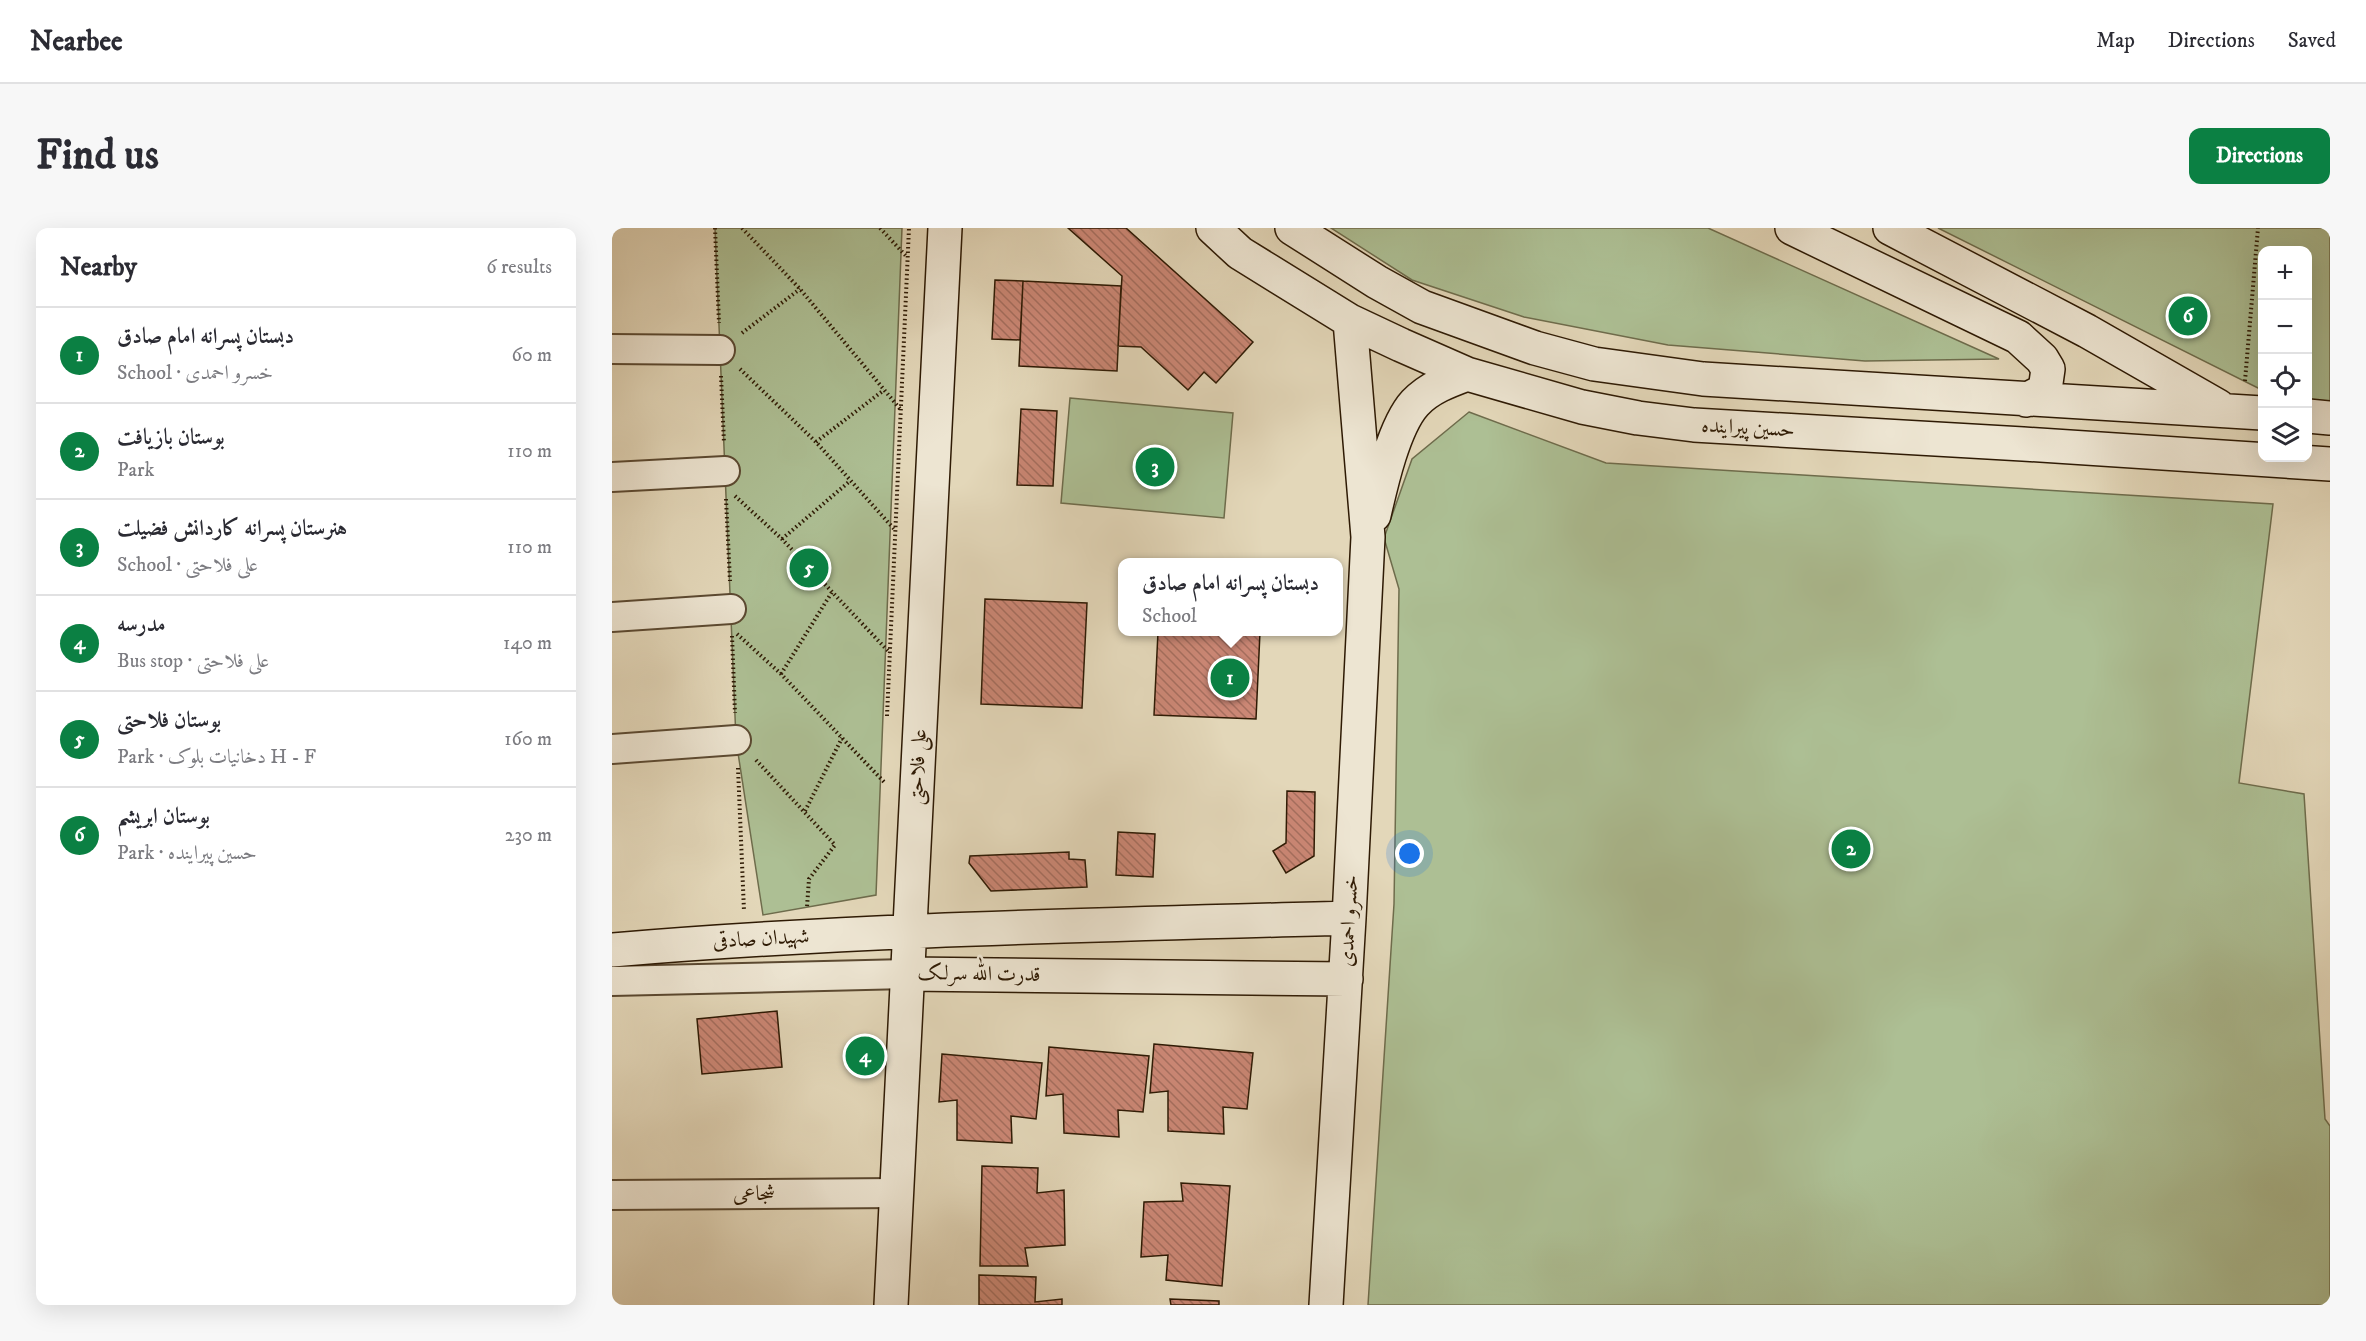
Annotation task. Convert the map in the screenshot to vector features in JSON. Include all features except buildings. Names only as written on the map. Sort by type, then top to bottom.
[{"type":"street","name":"علی فلاحتی","points":[[891,1305],[945,228]]},
{"type":"street","name":"حسین پیراینده","points":[[1213,228],[1240,253],[1350,321],[1467,374],[1582,407],[1638,418],[1694,425],[2330,464]]},
{"type":"street","points":[[1292,228],[1377,282],[1422,307],[1534,348],[1594,364],[1703,380],[2258,413]]},
{"type":"street","points":[[1792,228],[2018,337],[2042,359],[2048,369],[2045,390],[2026,400]]},
{"type":"street","points":[[1890,228],[2087,331],[2225,410]]},
{"type":"street","points":[[1350,321],[1368,537]]},
{"type":"street","points":[[612,349],[720,350]]},
{"type":"street","points":[[1368,537],[1380,489],[1403,420],[1415,402],[1435,387],[1467,374]]},
{"type":"street","points":[[2312,416],[2330,418]]},
{"type":"street","points":[[612,477],[730,483]]},
{"type":"street","name":"خسرو احمدی","points":[[1326,1305],[1346,979],[1368,537]]},
{"type":"street","points":[[612,617],[732,620]]},
{"type":"street","points":[[612,748],[736,740]]},
{"type":"street","name":"قدرت الله سرلک","points":[[910,931],[1349,918]]},
{"type":"street","name":"شهیدان صادقی","points":[[612,950],[745,939],[910,931]]},
{"type":"street","name":"قدرت الله سرلک","points":[[612,981],[907,974],[1346,979]]},
{"type":"street","name":"شجاعی","points":[[612,1195],[896,1194]]},
{"type":"path","points":[[742,228],[800,290],[901,410]]},
{"type":"path","points":[[880,228],[908,258]]},
{"type":"path","points":[[887,724],[909,228]]},
{"type":"path","points":[[2245,381],[2258,228]]},
{"type":"path","points":[[800,290],[720,350],[816,442],[896,531]]},
{"type":"path","points":[[816,442],[884,390]]},
{"type":"path","points":[[782,539],[850,481]]},
{"type":"path","points":[[730,483],[890,654]]},
{"type":"path","points":[[782,674],[832,592]]},
{"type":"path","points":[[732,620],[885,783]]},
{"type":"path","points":[[806,812],[842,738]]},
{"type":"path","points":[[736,740],[836,845],[809,879],[807,917]]},
{"type":"path","points":[[884,794],[885,771]]},
{"type":"green space","points":[[715,228],[902,228],[876,895],[763,915],[736,740]]},
{"type":"green space","points":[[1331,228],[1708,228],[1999,359],[1865,361],[1668,345],[1524,317],[1412,280]]},
{"type":"green space","points":[[1938,228],[2330,228],[2330,401],[2312,400],[2312,246],[2258,246],[2258,388]]},
{"type":"green space","points":[[1070,398],[1233,413],[1224,518],[1061,503]]},
{"type":"green space","points":[[1469,412],[1606,463],[2273,504],[2239,783],[2304,794],[2325,1119],[2330,1126],[2330,1305],[1368,1305],[1394,904],[1399,589],[1384,538],[1412,459]]},
{"type":"place","name":"بوستان ابریشم","points":[[2188,316]]},
{"type":"place","name":"هنرستان پسرانه کاردانش فضیلت","points":[[1155,467]]},
{"type":"place","name":"بوستان فلاحتی","points":[[809,568]]},
{"type":"place","name":"دبستان پسرانه امام صادق","points":[[1230,678]]},
{"type":"place","name":"بوستان بازیافت","points":[[1851,849]]},
{"type":"place","name":"مدرسه","points":[[865,1056]]}]
